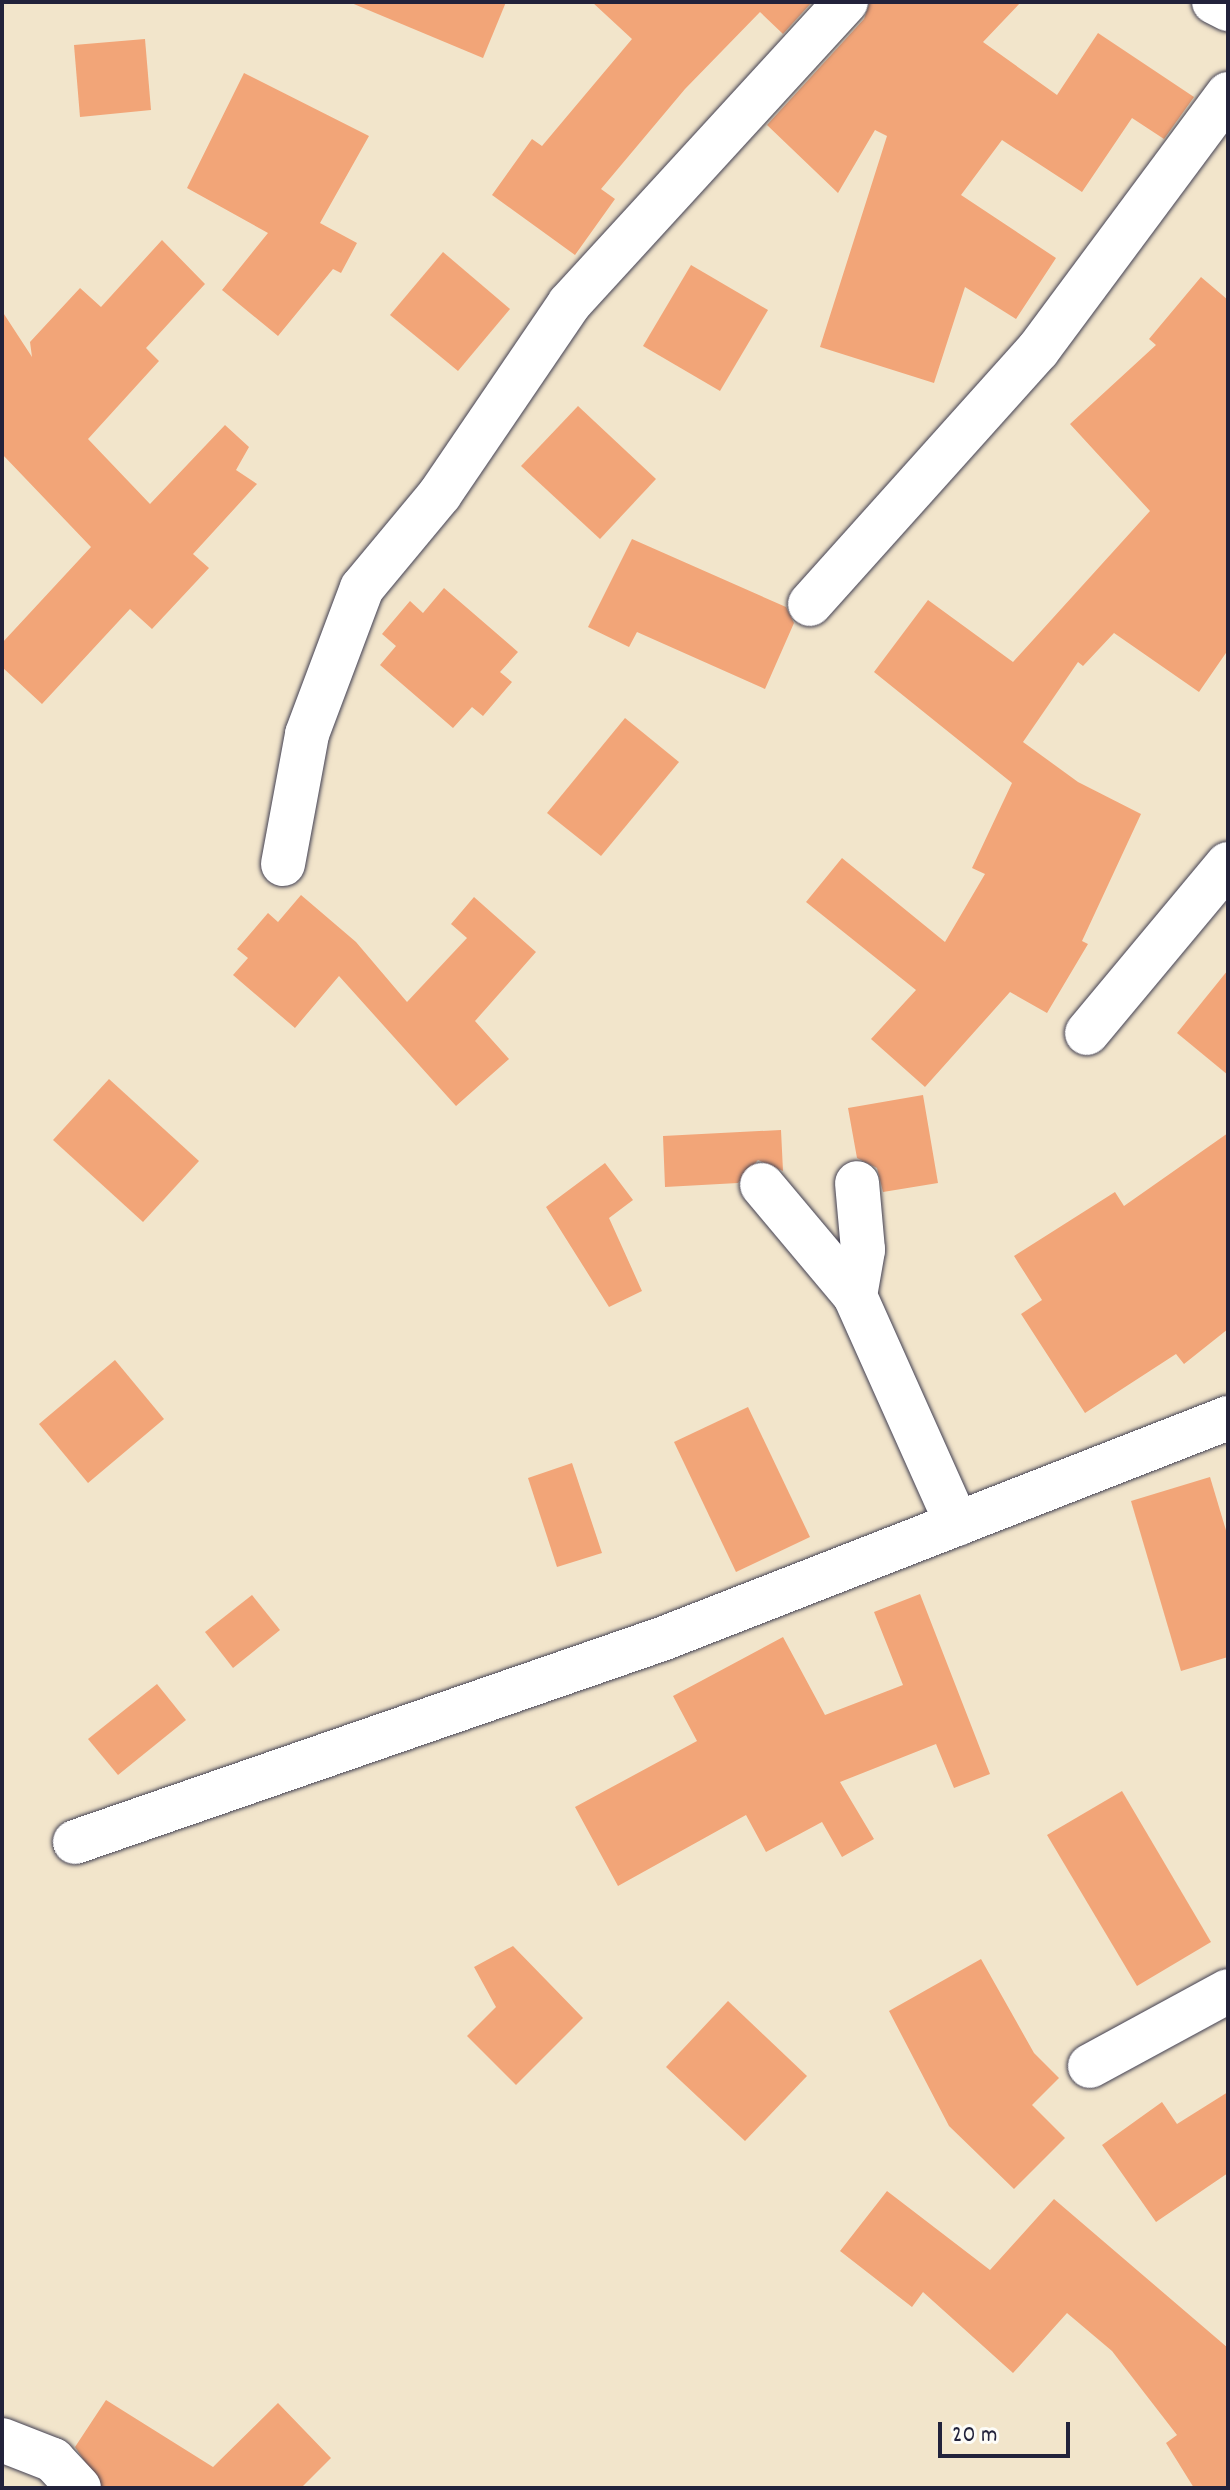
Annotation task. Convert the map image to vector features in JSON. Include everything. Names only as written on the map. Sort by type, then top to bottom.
[{"type":"street","points":[[283,864],[307,734],[362,588],[440,494],[569,304],[846,2]]},
{"type":"street","points":[[1214,2],[1228,9]]},
{"type":"street","points":[[810,604],[1038,350],[1228,94]]},
{"type":"street","points":[[1087,1033],[1228,864]]},
{"type":"street","points":[[855,1296],[863,1250],[857,1183]]},
{"type":"street","points":[[762,1185],[855,1296],[957,1524]]},
{"type":"street","points":[[75,1842],[662,1639],[1228,1418]]},
{"type":"street","points":[[1090,2066],[1228,1991]]},
{"type":"street","points":[[2,2440],[53,2460],[79,2488]]},
{"type":"building","points":[[349,2],[506,2],[483,58]]},
{"type":"building","points":[[592,2],[812,2],[783,34],[760,12],[685,89],[601,189],[615,199],[575,255],[492,195],[532,139],[542,146],[632,39]]},
{"type":"building","points":[[870,2],[1021,2],[983,42],[1057,95],[1098,33],[1194,97],[1164,139],[1132,118],[1082,192],[1002,140],[961,195],[1056,258],[1016,319],[965,287],[934,383],[820,347],[887,136],[875,130],[838,193],[767,125],[864,19]]},
{"type":"building","points":[[145,39],[151,110],[80,117],[74,45]]},
{"type":"building","points":[[244,73],[369,136],[320,223],[357,243],[341,273],[333,269],[278,336],[222,290],[268,233],[187,188]]},
{"type":"building","points":[[162,240],[205,284],[146,348],[159,361],[88,439],[150,504],[225,425],[249,447],[236,470],[257,484],[193,554],[209,568],[152,629],[130,609],[42,704],[2,667],[2,643],[91,547],[2,454],[2,311],[32,357],[30,342],[80,288],[101,307]]},
{"type":"building","points":[[443,252],[510,309],[458,371],[390,315]]},
{"type":"building","points":[[691,265],[768,310],[720,391],[643,346]]},
{"type":"building","points":[[1201,277],[1228,300],[1228,650],[1199,692],[1114,633],[1083,666],[1078,662],[1023,742],[1078,782],[1141,814],[1082,941],[1088,944],[1047,1013],[1010,992],[925,1087],[871,1039],[916,990],[806,902],[842,858],[945,942],[985,874],[972,868],[1012,783],[874,672],[928,600],[1013,662],[1150,511],[1070,424],[1156,345],[1149,339]]},
{"type":"building","points":[[578,406],[656,479],[600,539],[521,466]]},
{"type":"building","points":[[632,539],[786,607],[794,623],[765,689],[637,632],[629,647],[588,627]]},
{"type":"building","points":[[444,588],[518,652],[500,672],[512,682],[483,716],[472,707],[453,728],[380,665],[396,646],[382,634],[410,601],[423,613]]},
{"type":"building","points":[[625,718],[679,762],[601,856],[547,813]]},
{"type":"building","points":[[301,895],[356,942],[407,1002],[467,938],[451,924],[474,897],[536,952],[475,1021],[509,1059],[456,1106],[339,976],[295,1028],[233,975],[248,958],[237,949],[268,913],[278,922]]},
{"type":"building","points":[[1228,970],[1228,1075],[1177,1033]]},
{"type":"building","points":[[109,1079],[199,1161],[143,1222],[53,1140]]},
{"type":"building","points":[[923,1095],[938,1183],[883,1192],[877,1168],[857,1158],[848,1108]]},
{"type":"building","points":[[781,1130],[783,1171],[758,1160],[738,1183],[665,1187],[663,1136]]},
{"type":"building","points":[[1228,1133],[1228,1329],[1184,1364],[1176,1354],[1085,1413],[1021,1314],[1042,1300],[1014,1256],[1115,1192],[1124,1206]]},
{"type":"building","points":[[605,1163],[633,1200],[609,1218],[642,1291],[609,1307],[546,1207]]},
{"type":"building","points":[[115,1360],[164,1419],[88,1483],[39,1424]]},
{"type":"building","points":[[748,1407],[810,1537],[736,1572],[674,1442]]},
{"type":"building","points":[[572,1463],[602,1553],[557,1567],[528,1478]]},
{"type":"building","points":[[1210,1477],[1228,1537],[1228,1657],[1181,1671],[1131,1501]]},
{"type":"building","points":[[920,1594],[990,1774],[954,1788],[936,1744],[840,1782],[874,1839],[842,1857],[822,1822],[766,1852],[746,1815],[618,1886],[575,1807],[697,1741],[673,1696],[783,1637],[825,1715],[903,1685],[874,1612]]},
{"type":"building","points":[[252,1595],[280,1630],[233,1668],[205,1632]]},
{"type":"building","points":[[157,1684],[186,1720],[118,1775],[88,1739]]},
{"type":"building","points":[[1122,1791],[1211,1942],[1137,1986],[1047,1835]]},
{"type":"building","points":[[513,1946],[583,2018],[516,2085],[467,2036],[496,2007],[474,1967]]},
{"type":"building","points":[[981,1959],[1034,2053],[1059,2078],[1032,2105],[1065,2138],[1014,2189],[949,2126],[889,2011]]},
{"type":"building","points":[[728,2001],[807,2076],[745,2141],[666,2067]]},
{"type":"building","points":[[1228,2092],[1228,2173],[1156,2222],[1102,2145],[1162,2102],[1177,2124]]},
{"type":"building","points":[[887,2191],[990,2270],[1054,2199],[1228,2348],[1228,2488],[1194,2488],[1166,2443],[1177,2435],[1112,2351],[1067,2313],[1013,2373],[923,2292],[912,2307],[840,2251]]},
{"type":"building","points":[[106,2400],[213,2467],[278,2403],[331,2458],[301,2488],[103,2488],[75,2447]]}]
